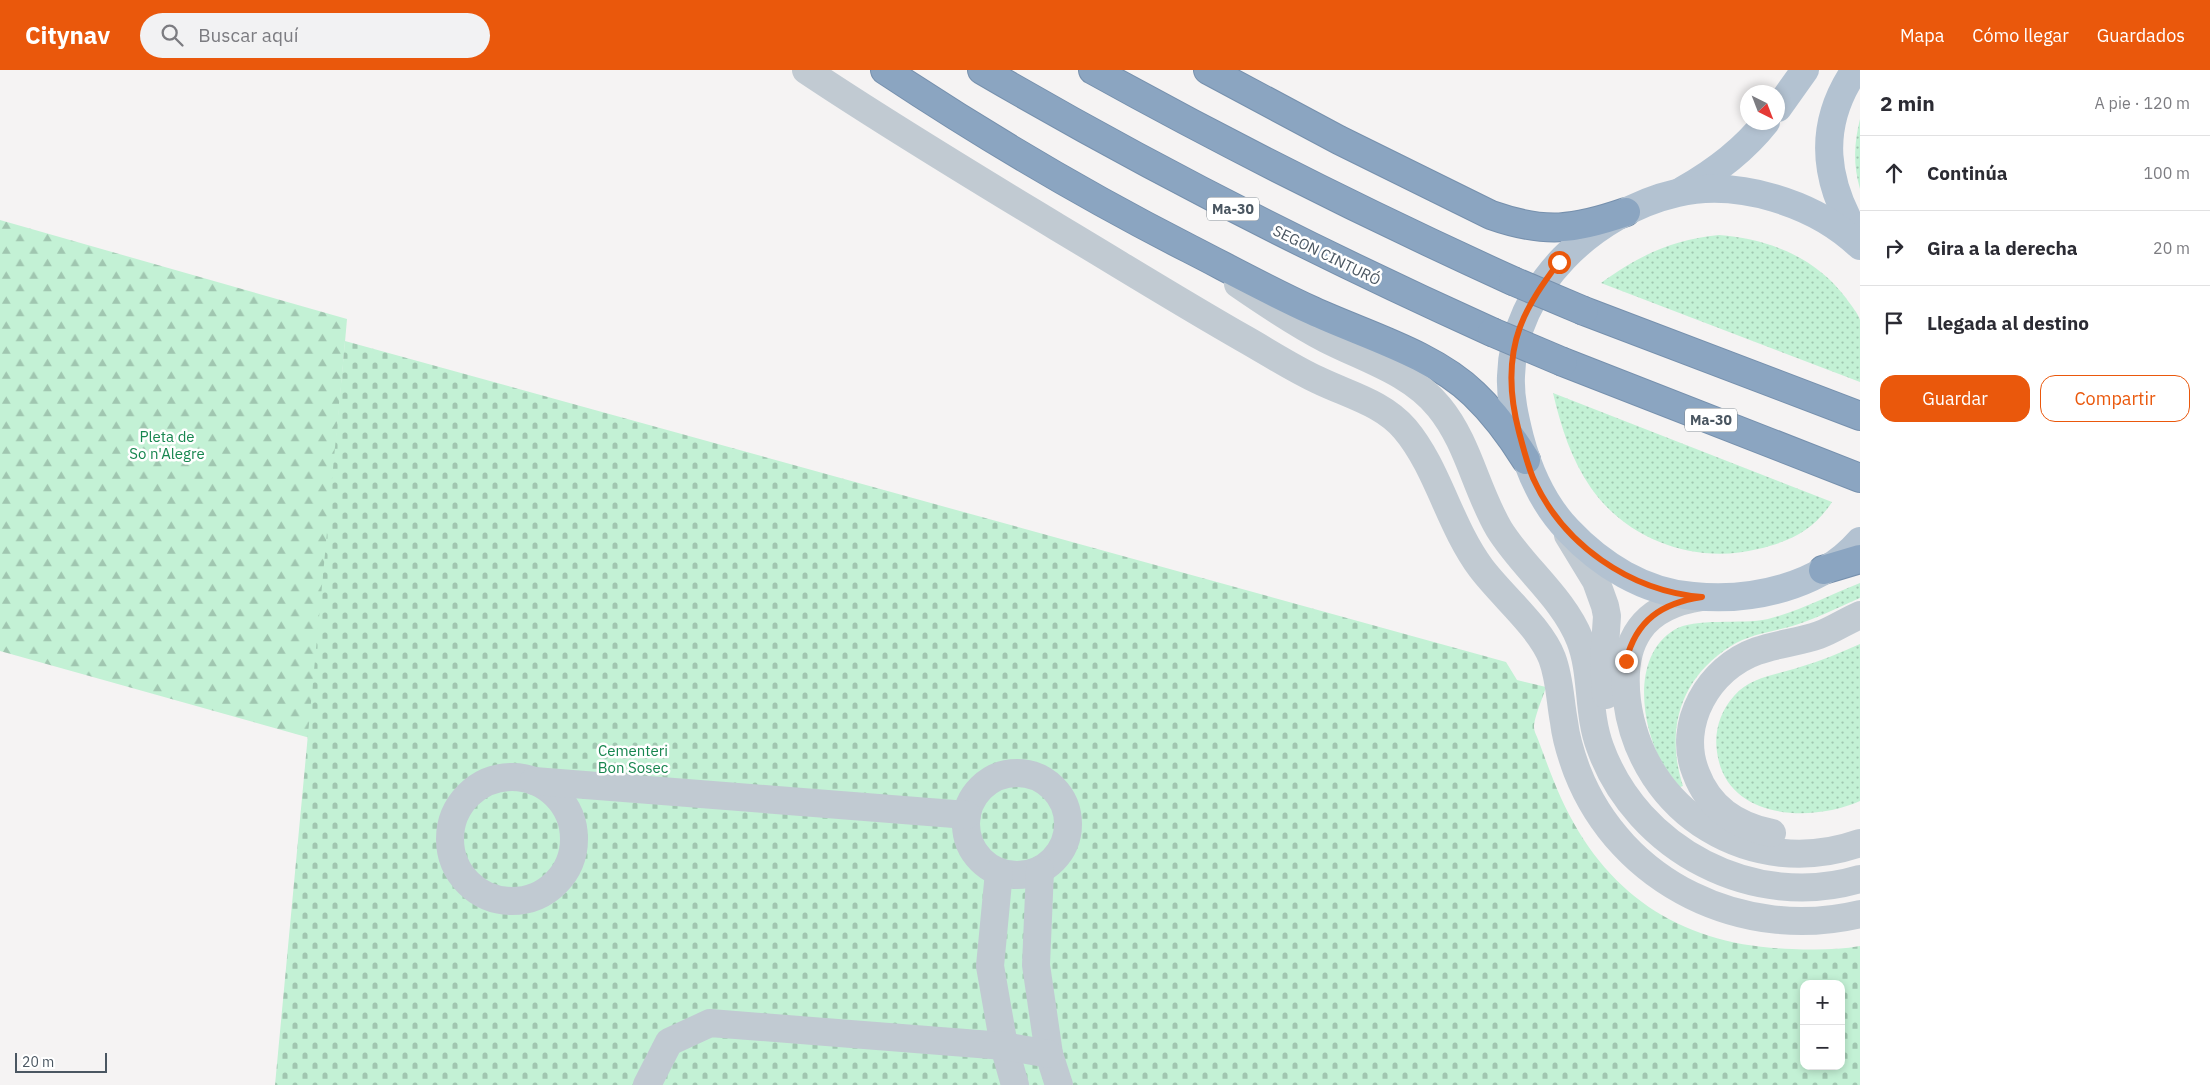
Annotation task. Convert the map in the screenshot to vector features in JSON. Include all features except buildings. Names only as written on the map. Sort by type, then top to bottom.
[{"type":"highway","points":[[885,70],[1056,175],[1188,248],[1311,310],[1424,359],[1473,393],[1497,418],[1526,460]]},
{"type":"highway","name":"SEGON CINTURÓ","points":[[982,70],[1185,184],[1393,287],[1563,362],[1860,478]]},
{"type":"highway","points":[[1093,70],[1195,127],[1304,183],[1513,281],[1584,311],[1860,416]]},
{"type":"highway","points":[[1208,70],[1347,144],[1491,215],[1535,228],[1562,228],[1602,221],[1626,212]]},
{"type":"highway","points":[[1823,570],[1860,559]]},
{"type":"main road","points":[[1785,98],[1805,70]]},
{"type":"main road","points":[[1855,70],[1835,106],[1830,125],[1829,166],[1840,202],[1860,240]]},
{"type":"main road","points":[[1759,130],[1740,151],[1716,170],[1679,192],[1626,212],[1596,231],[1559,262],[1543,283],[1520,328],[1511,376],[1513,404],[1526,460],[1541,494],[1561,523],[1586,549],[1615,570],[1649,586],[1684,596],[1720,599],[1756,595],[1791,586],[1823,570],[1853,549],[1860,541]]},
{"type":"main road","points":[[1679,192],[1722,190],[1776,199],[1808,210],[1860,246]]},
{"type":"street","points":[[806,70],[982,183],[1184,304],[1299,371],[1367,401],[1396,419],[1406,430],[1426,461],[1450,516],[1470,553],[1495,586],[1545,644],[1556,671],[1568,745],[1578,775],[1603,820],[1622,843],[1651,870],[1698,900],[1746,916],[1789,921],[1828,919],[1860,914]]},
{"type":"street","points":[[1188,248],[1282,315],[1408,379],[1423,390],[1440,408],[1455,430],[1484,502],[1501,532],[1573,626],[1584,656],[1594,730],[1603,756],[1617,783],[1631,804],[1658,833],[1699,862],[1745,880],[1775,885],[1808,887],[1860,879]]},
{"type":"street","points":[[1561,523],[1596,580],[1605,606],[1607,622],[1604,683],[1608,714],[1615,740],[1630,774],[1654,807],[1676,828],[1700,844],[1748,864],[1800,871],[1833,868],[1860,861]]},
{"type":"street","points":[[1702,597],[1682,600],[1658,611],[1642,626],[1630,646],[1626,678],[1629,711],[1640,750],[1657,781],[1678,805],[1699,823],[1724,837],[1751,847],[1795,854],[1838,849],[1860,843]]},
{"type":"street","points":[[1860,614],[1820,634],[1757,651],[1733,663],[1719,675],[1701,699],[1695,712],[1689,741],[1694,768],[1699,782],[1716,806],[1738,822],[1773,833],[1800,835],[1830,832],[1860,824]]},
{"type":"street","points":[[1016,772],[1033,774],[1048,782],[1060,795],[1068,811],[1069,828],[1064,845],[1054,860],[1040,870],[1027,874],[1013,875],[999,872],[987,865],[969,843],[966,815],[973,798],[984,785],[999,776],[1016,772]]},
{"type":"street","points":[[534,781],[552,791],[565,807],[573,827],[574,848],[567,868],[554,885],[536,897],[516,902],[495,900],[476,891],[462,877],[452,859],[449,839],[452,819],[462,802],[476,788],[495,779],[515,777],[534,781],[966,815]]},
{"type":"street","points":[[1040,870],[1036,965],[1049,1054],[1060,1085]]},
{"type":"street","points":[[999,872],[990,966],[1004,1046],[1015,1085]]},
{"type":"street","points":[[647,1085],[669,1042],[710,1022],[1004,1046],[1049,1054]]},
{"type":"green space","points":[[1860,119],[1860,189],[1855,154]]},
{"type":"green space","name":"Pleta de So n'Alegre","points":[[0,220],[347,319],[310,738],[0,651]]},
{"type":"green space","points":[[1719,235],[1756,241],[1790,253],[1820,271],[1834,284],[1858,314],[1860,320],[1860,382],[1601,283],[1629,264],[1657,250],[1702,237]]},
{"type":"green space","name":"Cementeri Bon Sosec","points":[[345,341],[1506,662],[1517,680],[1546,687],[1534,727],[1552,777],[1579,833],[1601,863],[1625,888],[1653,910],[1683,926],[1717,938],[1753,946],[1792,949],[1860,946],[1860,1085],[275,1085]]},
{"type":"green space","points":[[1553,393],[1832,502],[1809,528],[1791,538],[1758,549],[1735,553],[1711,554],[1665,544],[1643,534],[1624,522],[1606,506],[1591,488],[1567,442]]},
{"type":"green space","points":[[1860,583],[1860,598],[1807,621],[1752,636],[1738,642],[1714,659],[1699,674],[1681,707],[1677,726],[1678,765],[1683,786],[1680,787],[1660,759],[1653,744],[1645,709],[1644,690],[1646,672],[1651,656],[1661,641],[1674,630],[1683,626],[1706,622],[1757,621],[1780,616]]},
{"type":"green space","points":[[1860,644],[1860,801],[1840,808],[1796,813],[1774,810],[1753,803],[1736,791],[1724,775],[1716,744],[1719,722],[1734,696],[1741,689],[1756,680],[1815,662]]},
{"type":"route","points":[[1559,262],[1543,283],[1520,328],[1511,376],[1517,426],[1526,460],[1534,479],[1550,509],[1561,523],[1586,549],[1615,570],[1649,586],[1684,596],[1702,597],[1682,600],[1658,611],[1635,635],[1626,661]]}]
